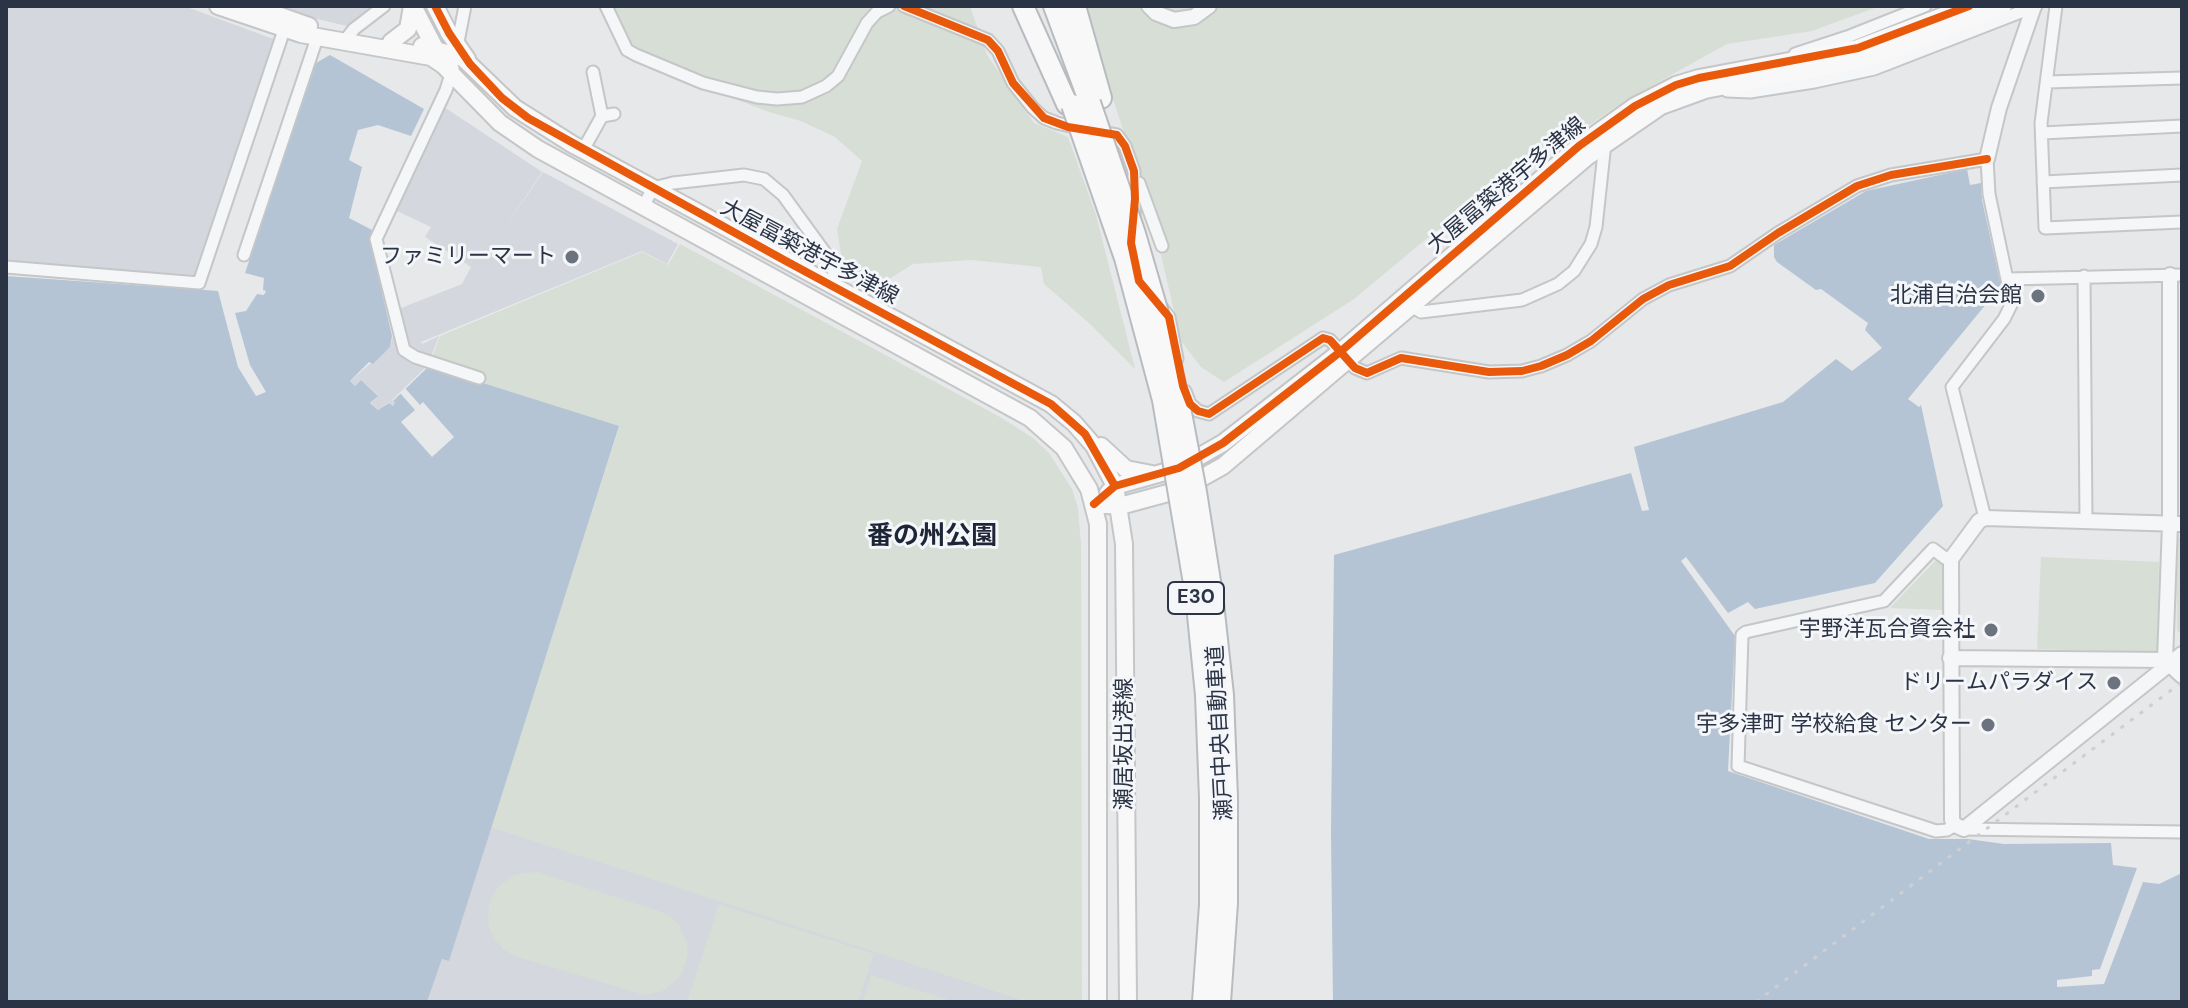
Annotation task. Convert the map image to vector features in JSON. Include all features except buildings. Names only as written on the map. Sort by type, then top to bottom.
[{"type":"highway","points":[[1023,6],[1083,103]]},
{"type":"highway","points":[[1038,6],[1083,103]]},
{"type":"highway","points":[[1054,6],[1083,103]]},
{"type":"highway","points":[[1075,6],[1083,103]]},
{"type":"highway","name":"瀬戸中央自動車道","points":[[1083,103],[1107,205],[1139,305],[1163,400],[1196,595],[1206,695],[1210,798],[1210,905],[1203,1002]]},
{"type":"highway","name":"瀬戸中央自動車道","points":[[1083,103],[1133,194],[1196,492],[1223,695],[1227,903],[1220,1002]]},
{"type":"main road","name":"大屋冨築港宇多津線","points":[[218,6],[249,10],[346,39],[424,46]]},
{"type":"main road","points":[[391,42],[399,39],[408,29],[412,6]]},
{"type":"main road","points":[[412,6],[424,46],[452,73]]},
{"type":"main road","points":[[424,46],[432,24],[434,6]]},
{"type":"main road","points":[[434,6],[457,50]]},
{"type":"main road","name":"大屋冨築港宇多津線","points":[[1094,504],[1120,506],[1187,486],[1223,466],[1344,357],[1635,106],[1676,85],[1756,66],[1858,48],[1969,6]]},
{"type":"main road","name":"大屋冨築港宇多津線","points":[[1602,137],[1661,106],[1705,90],[1862,60],[2003,6]]},
{"type":"main road","name":"大屋冨築港宇多津線","points":[[249,10],[284,30],[317,38],[457,50],[515,108],[583,150],[1051,404],[1085,434],[1115,486]]},
{"type":"main road","name":"大屋冨築港宇多津線","points":[[424,46],[431,57],[452,73],[482,107],[519,137],[1042,427],[1073,461],[1094,504]]},
{"type":"main road","name":"大屋冨築港宇多津線","points":[[1094,504],[1115,486],[1163,474],[1194,461],[1223,443],[1413,307],[1504,220]]},
{"type":"main road","points":[[915,355],[925,336]]},
{"type":"main road","points":[[1051,404],[1075,420],[1109,456],[1126,469],[1143,474],[1163,474]]},
{"type":"main road","name":"瀬居坂出港線","points":[[1115,486],[1124,544],[1128,1002]]},
{"type":"main road","name":"瀬居坂出港線","points":[[1094,504],[1099,547],[1096,782],[1098,1002]]},
{"type":"street","points":[[346,39],[384,6]]},
{"type":"street","points":[[465,6],[452,73],[376,239],[404,350],[415,357],[479,378]]},
{"type":"street","points":[[606,6],[627,50],[636,55],[703,83],[777,99],[802,97],[826,86],[844,68],[867,23],[877,12],[889,6]]},
{"type":"street","points":[[904,6],[988,40],[998,51],[1013,83],[1044,118],[1068,127],[1117,135],[1125,146],[1162,246]]},
{"type":"street","points":[[1149,6],[1156,13],[1174,20],[1194,17],[1209,6]]},
{"type":"street","points":[[1756,66],[1847,37],[1925,6]]},
{"type":"street","points":[[1705,90],[1750,92],[1844,77],[1907,57],[2034,6]]},
{"type":"street","points":[[1985,518],[1952,387],[2004,319],[2012,303],[1989,194],[1987,159],[1999,108],[2034,6]]},
{"type":"street","points":[[2056,6],[2042,133],[2045,228],[2182,222]]},
{"type":"street","points":[[6,267],[199,283],[284,30]]},
{"type":"street","points":[[244,255],[317,38]]},
{"type":"street","points":[[583,150],[608,115],[593,72]]},
{"type":"street","points":[[2047,82],[2182,78]]},
{"type":"street","points":[[2042,133],[2182,126]]},
{"type":"street","points":[[1413,307],[1421,312],[1522,300],[1550,288],[1574,271],[1584,258],[1596,227],[1602,137]]},
{"type":"street","points":[[1134,171],[1131,243],[1139,281],[1169,317],[1183,386],[1190,404],[1198,411],[1209,414],[1323,338],[1330,340],[1360,372],[1367,373],[1401,358],[1489,372],[1522,371],[1541,366],[1591,341],[1643,299],[1669,285],[1730,266],[1857,186],[1891,175],[1987,159]]},
{"type":"street","points":[[643,207],[653,188],[682,181],[744,175],[764,179],[783,195],[831,261],[837,288]]},
{"type":"street","points":[[2043,182],[2182,175]]},
{"type":"street","points":[[2008,279],[2176,275],[2176,524],[2167,662]]},
{"type":"street","points":[[2084,276],[2086,522]]},
{"type":"street","points":[[1959,827],[1952,820],[1951,559],[1979,521],[1985,518],[2176,524]]},
{"type":"street","points":[[1951,559],[1933,549],[1884,601],[1742,635],[1738,766],[1936,831],[1959,827],[2182,832]]},
{"type":"street","points":[[1959,827],[2167,662],[2182,654]]},
{"type":"street","points":[[1950,658],[2167,662],[2182,676]]},
{"type":"shaded area","points":[[6,6],[184,6],[276,40],[196,277],[6,263]]},
{"type":"shaded area","points":[[282,6],[376,6],[351,27],[313,18]]},
{"type":"shaded area","points":[[605,6],[970,6],[987,55],[1034,123],[1068,137],[1096,215],[1135,369],[1044,284],[1041,267],[971,260],[913,264],[881,284],[864,279],[842,260],[837,229],[862,161],[835,137],[801,121],[735,99],[633,46]]},
{"type":"shaded area","points":[[1083,6],[1880,6],[1812,31],[1727,44],[1626,100],[1589,125],[1553,142],[1474,217],[1437,230],[1354,299],[1224,382],[1201,367],[1181,341],[1155,229]]},
{"type":"shaded area","points":[[444,107],[542,172],[501,233],[543,172],[678,244],[667,264],[642,251],[421,342],[439,336],[428,365],[392,400],[395,404],[392,406],[389,402],[378,410],[371,403],[378,395],[361,380],[355,386],[350,381],[390,347],[393,336],[396,342],[405,338],[396,310],[462,284],[471,267],[425,237],[431,227],[395,210]]},
{"type":"shaded area","points":[[680,244],[1000,417],[1033,438],[1049,453],[1072,489],[1078,508],[1081,545],[1082,1002],[1029,1002],[491,827],[619,427],[429,366],[440,336],[642,252],[668,265]]},
{"type":"shaded area","points":[[2180,537],[2182,633],[2177,631],[2176,540]]},
{"type":"shaded area","points":[[1939,557],[1945,562],[1943,610],[1890,608]]},
{"type":"shaded area","points":[[2041,557],[2159,562],[2157,652],[2037,649]]},
{"type":"shaded area","points":[[491,827],[1029,1002],[427,1002],[442,959],[449,960]]},
{"type":"shaded area","points":[[538,872],[671,917],[679,925],[687,944],[688,954],[681,976],[663,991],[644,995],[504,950],[494,939],[489,926],[491,898],[499,886],[512,876]]},
{"type":"shaded area","points":[[719,904],[874,954],[858,1002],[687,1002]]},
{"type":"shaded area","points":[[871,975],[955,1002],[863,1002]]},
{"type":"water","points":[[330,55],[424,109],[411,136],[378,125],[358,130],[349,160],[362,167],[349,218],[374,231],[370,240],[392,336],[390,347],[350,381],[355,386],[361,380],[378,396],[370,403],[378,410],[389,403],[393,406],[393,401],[429,366],[619,426],[449,961],[442,959],[427,1002],[6,1002],[6,276],[218,291],[238,367],[256,396],[266,392],[250,365],[235,313],[246,311],[257,294],[264,295],[266,291],[263,290],[264,278],[245,273],[316,63]]},
{"type":"water","points":[[1967,169],[1970,185],[1981,183],[2001,286],[1908,399],[1919,407],[1921,405],[1943,506],[1875,583],[1755,609],[1748,602],[1728,613],[1686,557],[1681,561],[1735,636],[1728,771],[1929,839],[1968,839],[2004,844],[2111,843],[2113,865],[2137,868],[2100,969],[2092,970],[2092,976],[2057,980],[2057,987],[2104,984],[2143,882],[2159,884],[2182,873],[2182,1002],[1333,1002],[1334,555],[1631,473],[1642,511],[1649,510],[1634,447],[1783,402],[1836,359],[1852,371],[1882,348],[1865,330],[1868,323],[1777,262],[1774,245],[1866,191]]},
{"type":"pier","points":[[405,388],[420,405],[423,402],[454,437],[432,457],[401,422],[415,410],[400,393]]},
{"type":"railway","points":[[1756,1002],[2182,682]]},
{"type":"cycle path","points":[[435,6],[470,64],[502,98],[528,118],[1051,404],[1085,434],[1115,486]]},
{"type":"cycle path","points":[[904,6],[988,40],[998,51],[1013,83],[1044,118],[1068,127],[1117,135],[1125,146],[1134,171],[1131,243],[1139,281],[1169,317],[1183,386],[1190,404],[1198,411],[1209,414],[1323,338],[1330,340],[1355,368],[1367,373],[1401,358],[1489,372],[1522,371],[1541,366],[1591,341],[1643,299],[1669,285],[1730,266],[1857,186],[1891,175],[1987,159]]},
{"type":"cycle path","points":[[1094,504],[1115,486],[1179,468],[1223,443],[1340,352],[1579,146],[1635,106],[1676,85],[1699,78],[1858,48],[1969,6]]},
{"type":"place","name":"ファミリーマート","points":[[572,257]]},
{"type":"place","name":"北浦自治会館","points":[[2038,296]]},
{"type":"place","name":"宇野洋瓦合資会社","points":[[1991,630]]},
{"type":"place","name":"ドリームパラダイス","points":[[2114,683]]},
{"type":"place","name":"宇多津町 学校給食 センター","points":[[1988,725]]},
{"type":"district","name":"番の州公園","points":[[932,537]]}]
